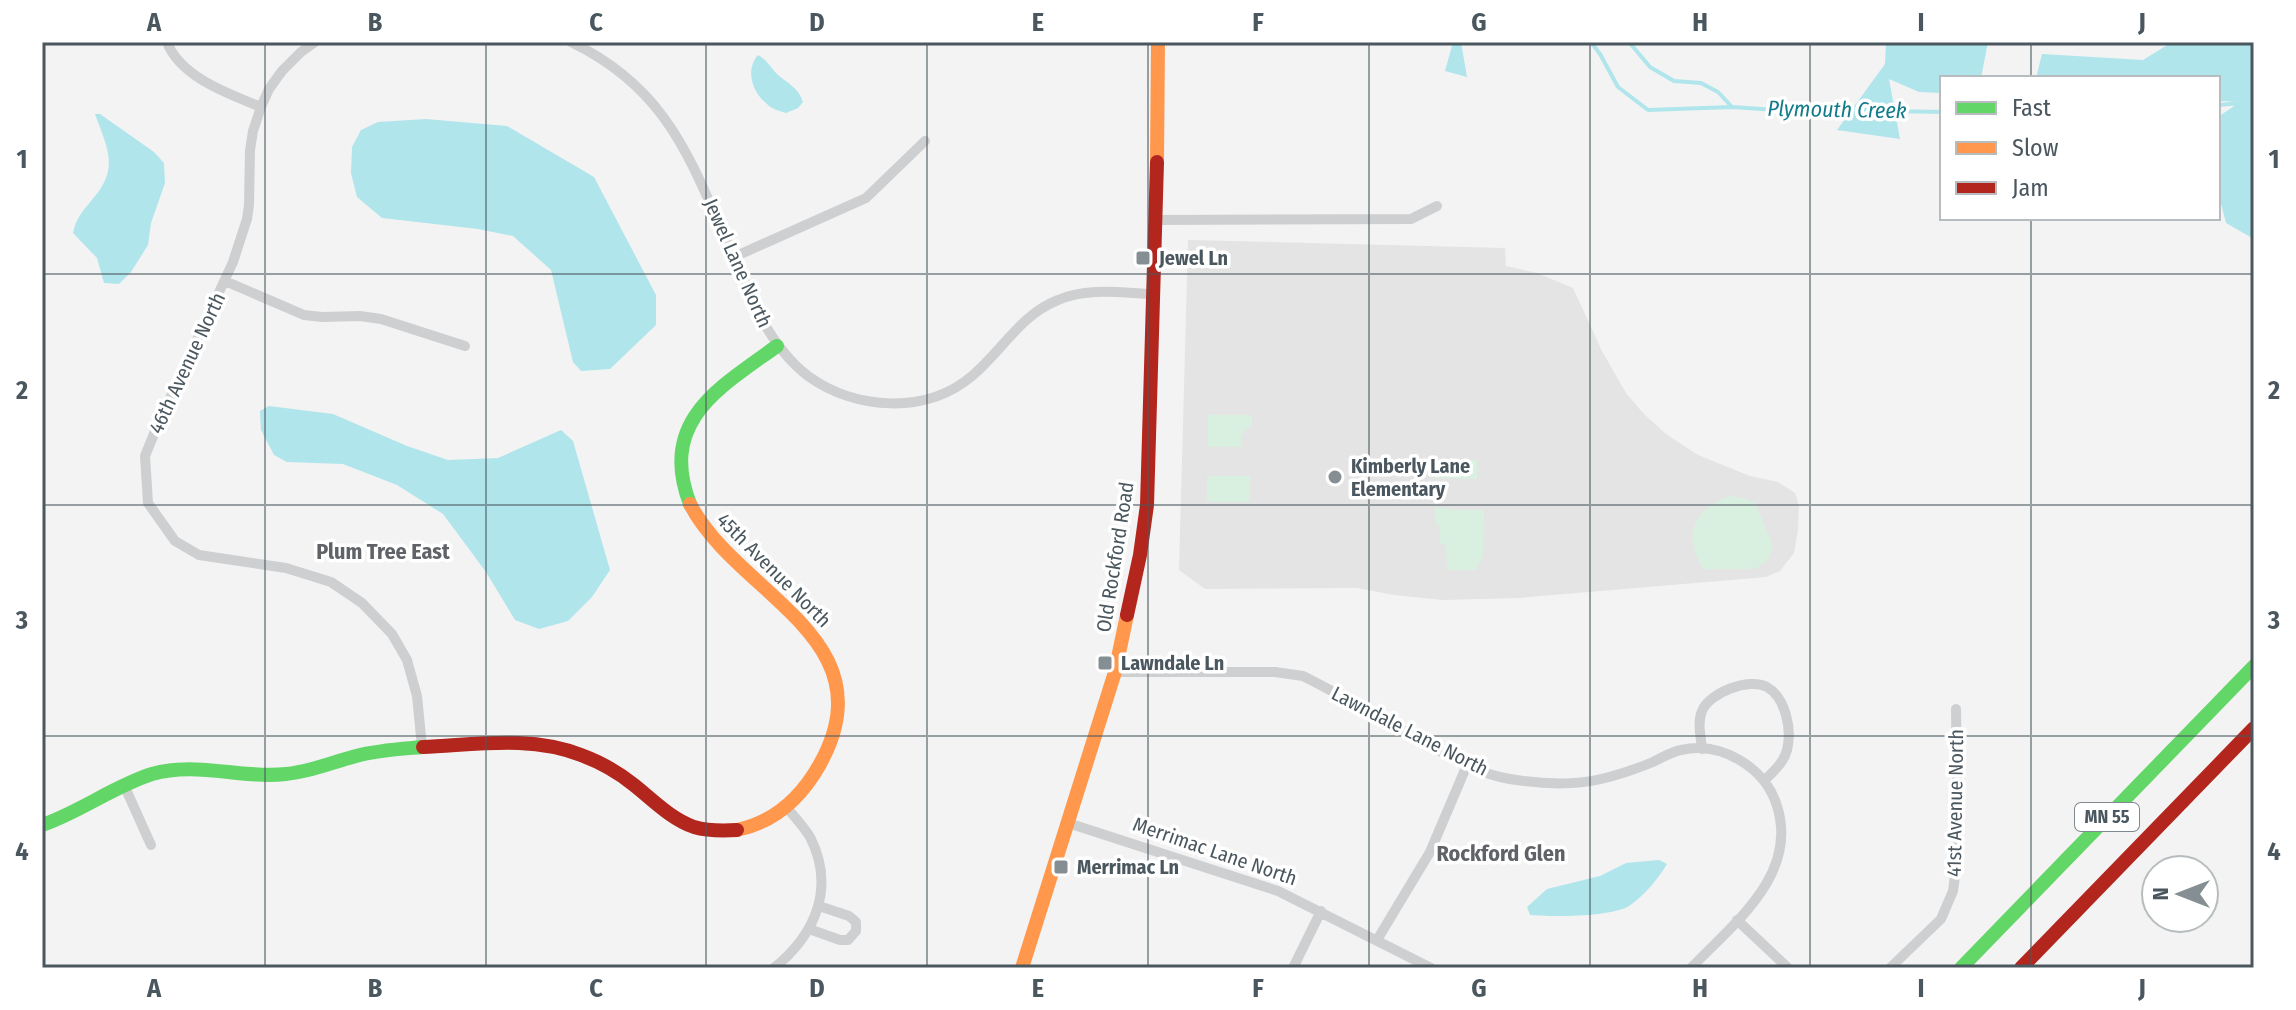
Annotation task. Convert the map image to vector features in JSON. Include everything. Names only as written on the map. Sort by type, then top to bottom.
[{"type":"street","points":[[167,42],[171,53],[196,76],[224,93],[261,107],[282,71],[315,42]]},
{"type":"street","name":"Jewel Lane North","points":[[571,42],[619,71],[643,91],[664,116],[695,168],[762,320],[777,346],[806,374],[828,389],[879,403],[929,399],[951,391],[971,378],[1020,324],[1058,299],[1080,293],[1154,294]]},
{"type":"street","name":"Old Rockford Road","points":[[1022,968],[1115,672],[1140,555],[1147,505],[1158,42]]},
{"type":"street","name":"46th Avenue North","points":[[261,107],[250,150],[247,219],[225,281],[145,456],[148,503],[175,541],[199,555],[286,568],[331,582],[362,603],[392,634],[407,660],[417,696],[422,747]]},
{"type":"street","points":[[734,257],[866,198],[925,141]]},
{"type":"street","points":[[1156,220],[1411,219],[1437,206]]},
{"type":"street","points":[[225,281],[304,315],[381,319],[465,346]]},
{"type":"street","name":"45th Avenue North","points":[[777,346],[718,390],[691,420],[680,459],[680,480],[695,518],[708,534],[808,630],[831,665],[837,686],[835,727],[811,778],[787,808]]},
{"type":"street","name":"MN 55","points":[[1961,968],[2254,666]]},
{"type":"street","name":"Lawndale Lane North","points":[[1115,672],[1275,672],[1303,676],[1467,765],[1505,778],[1566,784],[1597,780],[1626,773],[1681,750],[1702,749],[1723,752],[1742,761],[1765,780]]},
{"type":"street","points":[[1691,968],[1759,897],[1778,860],[1781,839],[1779,811],[1765,780],[1779,766],[1787,749],[1788,723],[1780,700],[1766,686],[1748,683],[1708,700],[1700,714],[1702,749]]},
{"type":"street","name":"41st Avenue North","points":[[1890,968],[1941,919],[1953,891],[1958,854],[1956,709]]},
{"type":"street","name":"MN 55","points":[[2021,968],[2254,728]]},
{"type":"street","points":[[42,825],[140,777],[169,770],[199,767],[278,775],[323,767],[358,755],[422,747],[528,742],[585,755],[633,784],[666,813],[683,823],[719,832],[756,826],[787,808],[809,835],[818,857],[821,878],[819,906],[801,943],[774,968]]},
{"type":"street","points":[[1377,940],[1430,852],[1467,765]]},
{"type":"street","points":[[124,785],[151,845]]},
{"type":"street","name":"Merrimac Lane North","points":[[1068,823],[1261,884],[1296,898],[1377,940],[1417,965],[1431,968]]},
{"type":"street","points":[[809,929],[840,940],[848,940],[856,931],[856,922],[849,916],[819,906]]},
{"type":"street","points":[[1293,968],[1321,911]]},
{"type":"street","points":[[1737,920],[1788,968]]},
{"type":"shaded area","points":[[1188,240],[1505,248],[1506,266],[1537,273],[1573,288],[1602,351],[1626,393],[1666,434],[1698,455],[1750,476],[1778,482],[1795,493],[1799,506],[1794,553],[1780,571],[1766,577],[1519,598],[1442,600],[1357,588],[1205,589],[1179,570]]},
{"type":"green space","points":[[1208,415],[1252,415],[1252,423],[1241,436],[1241,447],[1208,447]]},
{"type":"green space","points":[[1477,460],[1477,479],[1435,478],[1435,467],[1452,461]]},
{"type":"green space","points":[[1207,476],[1250,476],[1250,502],[1207,502]]},
{"type":"green space","points":[[1730,496],[1755,503],[1773,546],[1769,559],[1755,569],[1704,569],[1693,546],[1695,525],[1708,508]]},
{"type":"green space","points":[[1435,508],[1484,510],[1483,555],[1476,570],[1447,570],[1446,544],[1440,543]]},
{"type":"water","points":[[1453,42],[1461,42],[1467,77],[1445,71]]},
{"type":"water","points":[[1886,42],[1988,42],[1981,76],[1940,76],[1940,93],[1919,92],[1889,79],[1900,139],[1837,130],[1885,64]]},
{"type":"water","points":[[2172,42],[2254,42],[2254,239],[2226,223],[2220,200],[2220,116],[2240,102],[2220,101],[2220,76],[2036,76],[2042,54],[2143,60]]},
{"type":"water","points":[[758,55],[799,93],[803,102],[798,108],[786,113],[778,111],[757,93],[751,74]]},
{"type":"water","points":[[95,114],[100,114],[154,152],[164,163],[165,183],[151,223],[148,245],[131,272],[119,284],[104,283],[97,258],[73,233],[80,216],[100,190],[108,169],[107,149]]},
{"type":"water","points":[[426,119],[507,126],[594,177],[656,295],[656,325],[610,369],[581,371],[573,362],[551,270],[513,236],[382,218],[357,197],[351,173],[352,147],[361,130],[378,122]]},
{"type":"water","points":[[269,406],[333,414],[448,460],[498,458],[561,430],[573,441],[610,570],[592,597],[568,621],[539,629],[515,620],[486,572],[443,514],[397,485],[343,464],[287,462],[274,455],[261,430],[260,411]]},
{"type":"water","points":[[1659,860],[1667,864],[1655,881],[1629,906],[1620,910],[1566,916],[1530,915],[1527,907],[1547,889],[1600,876],[1626,863]]},
{"type":"waterway","name":"Plymouth Creek","points":[[1591,42],[1618,87],[1648,110],[1732,107],[1855,111]]},
{"type":"waterway","name":"Plymouth Creek","points":[[1629,42],[1650,67],[1674,81],[1701,83],[1718,92],[1732,107]]},
{"type":"waterway","name":"Plymouth Creek","points":[[2220,105],[2254,102]]},
{"type":"waterway","name":"Plymouth Creek","points":[[1892,111],[1940,112]]},
{"type":"traffic: fast","points":[[690,504],[682,475],[682,450],[688,429],[716,393],[777,346]]},
{"type":"traffic: fast","points":[[1961,968],[2254,666]]},
{"type":"traffic: fast","points":[[42,825],[138,779],[169,770],[286,774],[373,752],[423,747]]},
{"type":"traffic: slow","points":[[1157,162],[1158,42]]},
{"type":"traffic: slow","points":[[690,504],[712,536],[799,621],[822,650],[836,683],[836,720],[813,776],[795,798],[775,815],[737,830]]},
{"type":"traffic: slow","points":[[1022,968],[1115,672],[1127,615]]},
{"type":"traffic: jam","points":[[1127,615],[1147,505],[1157,162]]},
{"type":"traffic: jam","points":[[2021,968],[2254,728]]},
{"type":"traffic: jam","points":[[423,747],[522,743],[562,749],[602,764],[686,824],[710,830],[737,830]]},
{"type":"place","name":"Jewel Ln","points":[[1143,258]]},
{"type":"place","name":"Kimberly Lane Elementary","points":[[1335,477]]},
{"type":"place","name":"Lawndale Ln","points":[[1105,663]]},
{"type":"place","name":"Merrimac Ln","points":[[1061,867]]},
{"type":"district","name":"Plum Tree East","points":[[383,551]]},
{"type":"district","name":"Rockford Glen","points":[[1501,853]]}]
